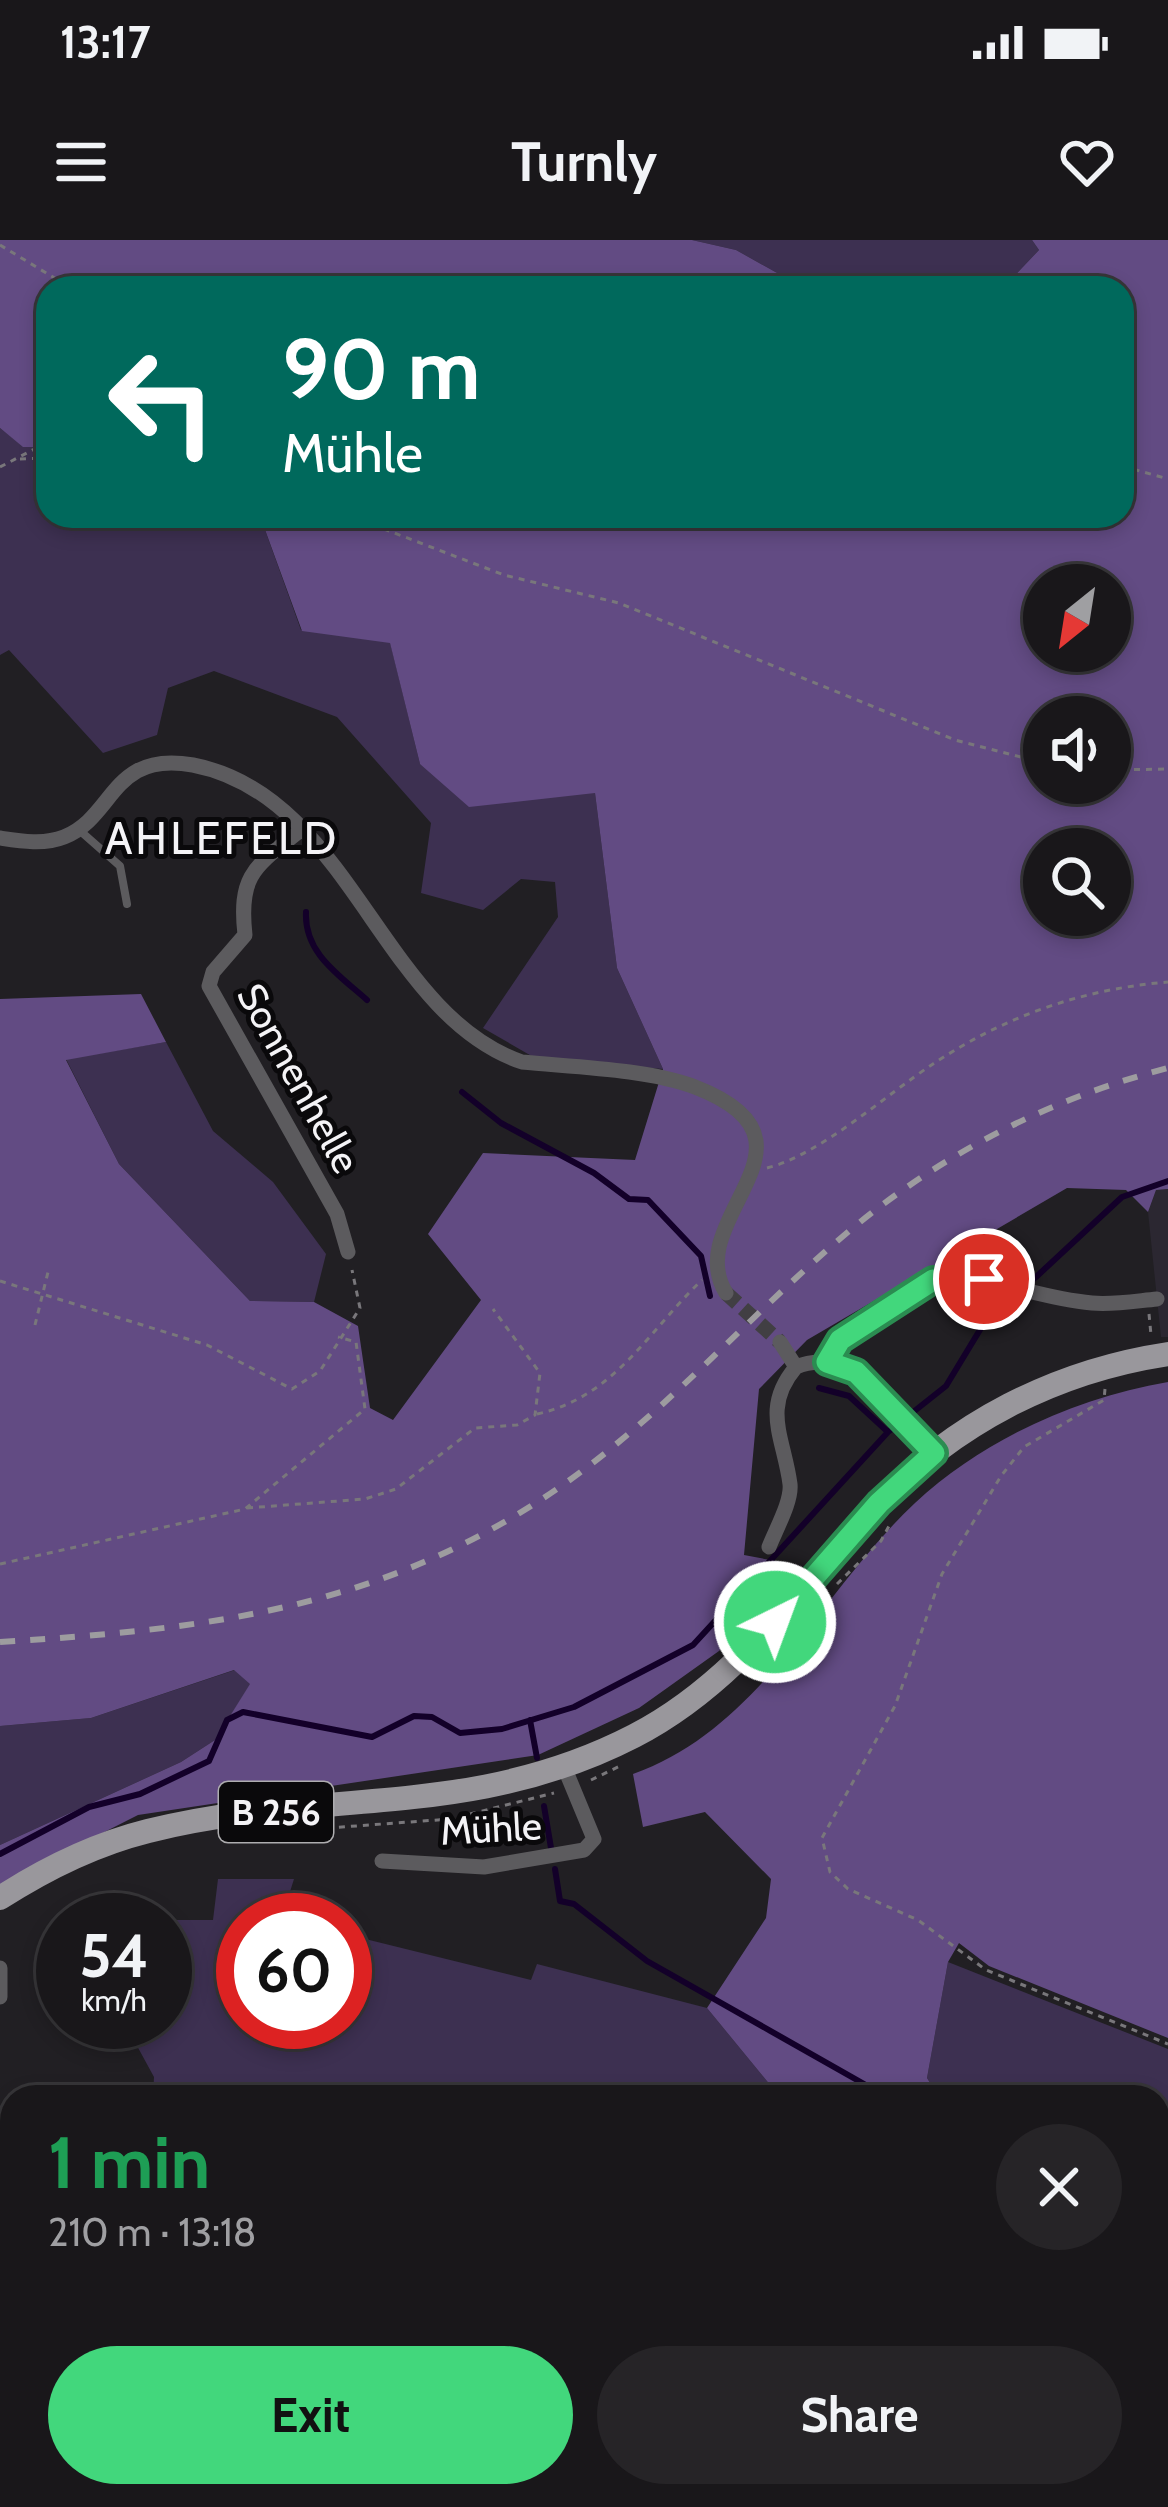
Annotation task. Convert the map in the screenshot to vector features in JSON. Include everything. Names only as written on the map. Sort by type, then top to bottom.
[{"type":"main road","name":"B 256","points":[[0,1898],[84,1853],[148,1831],[570,1779],[708,1690],[879,1503],[934,1453],[1002,1407],[1054,1383],[1160,1348]]},
{"type":"street","points":[[0,838],[49,842],[77,828],[112,788],[164,762],[224,775],[302,829],[414,974],[496,1053],[522,1062],[691,1085],[747,1119],[758,1142],[754,1171],[718,1248],[717,1267],[726,1293]]},
{"type":"street","name":"Sonnenhelle","points":[[302,829],[246,877],[241,898],[245,934],[213,973],[209,986],[337,1214],[348,1252]]},
{"type":"street","points":[[827,1362],[840,1340],[933,1280],[984,1279],[1034,1295],[1099,1304],[1157,1299]]},
{"type":"street","points":[[780,1342],[796,1366]]},
{"type":"street","points":[[796,1366],[827,1362],[856,1372],[889,1400],[934,1453]]},
{"type":"street","points":[[769,1546],[791,1488],[778,1444],[778,1395],[796,1366]]},
{"type":"street","name":"Mühle","points":[[382,1861],[484,1867],[584,1850],[594,1839],[570,1779]]},
{"type":"street","points":[[0,1968],[0,1997]]},
{"type":"lane","points":[[77,828],[120,866],[127,904]]},
{"type":"path","points":[[0,245],[51,276]]},
{"type":"path","points":[[0,466],[36,448]]},
{"type":"path","points":[[14,459],[36,458]]},
{"type":"path","points":[[1134,469],[1168,479]]},
{"type":"path","points":[[381,528],[485,568],[619,603],[955,740],[1023,758]]},
{"type":"path","points":[[1131,770],[1168,769]]},
{"type":"path","points":[[754,1171],[777,1166],[844,1127],[932,1064],[1015,1020],[1074,996],[1168,982]]},
{"type":"path","points":[[0,1281],[207,1345],[292,1389],[320,1371],[360,1308],[348,1252]]},
{"type":"path","points":[[0,1564],[245,1508],[364,1498],[396,1489],[475,1428],[517,1425],[606,1385],[717,1267]]},
{"type":"path","points":[[35,1325],[49,1268]]},
{"type":"path","points":[[1157,1299],[1160,1348]]},
{"type":"path","points":[[493,1310],[540,1372],[535,1415]]},
{"type":"path","points":[[245,1508],[365,1409],[356,1342],[338,1337]]},
{"type":"path","points":[[1106,1385],[1104,1400],[1024,1447],[1001,1476],[942,1574],[895,1706],[822,1838],[830,1872],[848,1889],[918,1920],[986,1970],[1168,2044]]},
{"type":"path","points":[[832,1587],[880,1541],[898,1508]]},
{"type":"path","points":[[310,1829],[450,1819],[623,1765]]},
{"type":"shaded area","points":[[0,240],[692,240],[736,250],[783,276],[36,276],[36,447],[23,447],[0,428]]},
{"type":"shaded area","points":[[692,240],[1032,240],[1039,250],[1014,276],[783,276],[736,250]]},
{"type":"shaded area","points":[[1032,240],[1168,240],[1168,1189],[1156,1190],[1148,1212],[1126,1190],[1067,1188],[807,1340],[759,1389],[744,1555],[797,1565],[719,1651],[639,1708],[538,1755],[138,1815],[0,1885],[0,1845],[181,1762],[215,1740],[250,1684],[234,1670],[91,1718],[0,1726],[0,999],[141,994],[166,1042],[66,1060],[119,1164],[250,1301],[314,1302],[358,1326],[370,1408],[393,1420],[481,1300],[428,1234],[483,1153],[635,1160],[663,1069],[617,968],[595,793],[469,807],[420,764],[390,643],[302,631],[264,528],[1134,528],[1134,276],[1014,276],[1039,250]]},
{"type":"shaded area","points":[[0,428],[23,446],[36,447],[36,528],[264,528],[301,630],[390,642],[420,764],[595,793],[617,968],[663,1069],[535,1058],[483,1028],[558,917],[555,882],[521,879],[483,910],[421,893],[431,823],[337,717],[214,671],[168,688],[157,735],[103,753],[9,650],[0,655]]},
{"type":"shaded area","points":[[166,1042],[213,1131],[273,1182],[326,1254],[314,1302],[250,1301],[119,1164],[66,1059]]},
{"type":"shaded area","points":[[1168,1189],[1168,1337],[1161,1337],[1148,1212],[1156,1190]]},
{"type":"shaded area","points":[[1168,1382],[1168,2038],[989,1966],[959,1943],[948,1962],[927,2078],[931,2085],[770,2085],[707,2008],[766,1918],[771,1879],[705,1812],[643,1827],[633,1774],[678,1753],[754,1692],[881,1538],[942,1480],[1033,1424]]},
{"type":"shaded area","points":[[235,1670],[251,1684],[215,1740],[181,1762],[0,1845],[0,1726],[91,1718]]},
{"type":"shaded area","points":[[218,1879],[294,1879],[290,1893],[216,1893]]},
{"type":"shaded area","points":[[216,1895],[216,2049],[372,2049],[372,1941],[531,1980],[537,1964],[707,2008],[770,2085],[154,2085],[139,2049],[192,2049],[192,1920],[213,1920]]},
{"type":"shaded area","points":[[948,1962],[1168,2049],[1168,2085],[931,2085],[927,2078]]},
{"type":"waterway","points":[[306,912],[317,951],[367,1000]]},
{"type":"waterway","points":[[462,1092],[501,1123],[594,1173],[629,1199],[648,1200],[701,1256],[710,1296]]},
{"type":"waterway","points":[[0,1854],[89,1807],[140,1794],[209,1761],[227,1720],[243,1712],[372,1737],[414,1716],[432,1717],[460,1733],[502,1729],[574,1707],[693,1645],[888,1432],[946,1386],[995,1305],[1036,1277],[1122,1197],[1168,1181]]},
{"type":"waterway","points":[[819,1388],[849,1396],[888,1432]]},
{"type":"waterway","points":[[530,1720],[537,1758]]},
{"type":"waterway","points":[[544,1806],[551,1848]]},
{"type":"waterway","points":[[555,1869],[560,1901],[574,1904],[647,1961],[866,2085]]},
{"type":"tunnel","points":[[726,1293],[780,1342]]},
{"type":"railway","points":[[0,1642],[141,1631],[275,1609],[404,1570],[468,1542],[531,1506],[617,1443],[854,1227],[926,1174],[1042,1111],[1168,1068]]},
{"type":"district","name":"AHLEFELD","points":[[222,838]]},
{"type":"route","points":[[775,1622],[879,1503],[934,1453],[889,1400],[856,1372],[827,1362],[840,1340],[933,1280],[984,1279]]}]
